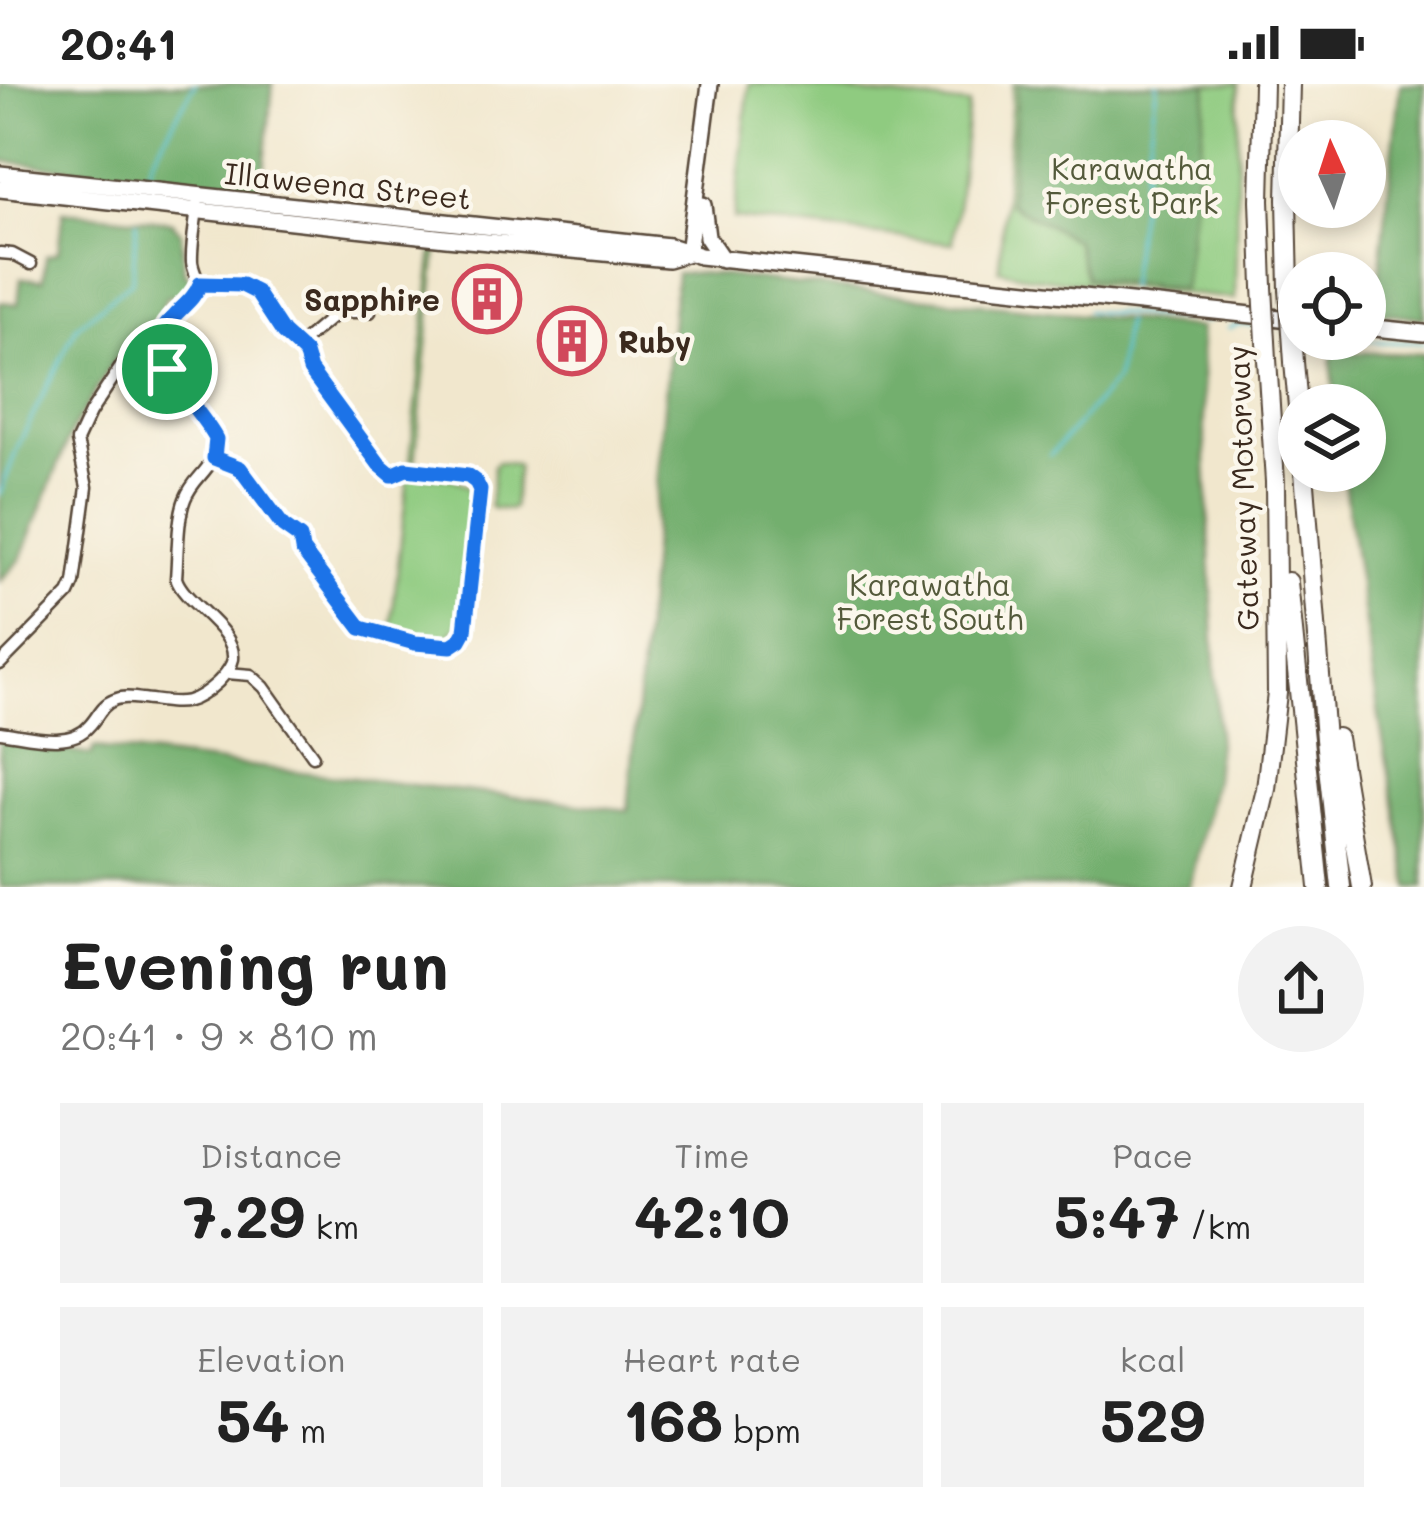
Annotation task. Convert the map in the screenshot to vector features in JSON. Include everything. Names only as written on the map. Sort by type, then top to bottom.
[{"type":"highway","name":"Gateway Motorway","points":[[1243,887],[1266,789],[1277,693],[1275,482],[1260,200],[1263,84]]},
{"type":"highway","name":"Gateway Motorway","points":[[1290,84],[1289,289],[1296,384]]},
{"type":"highway","points":[[1275,482],[1281,503],[1319,887]]},
{"type":"highway","name":"Gateway Motorway","points":[[1306,492],[1341,887]]},
{"type":"highway","points":[[1316,596],[1362,887]]},
{"type":"main road","points":[[688,254],[710,84]]},
{"type":"main road","points":[[701,160],[705,232],[722,259]]},
{"type":"main road","name":"Illaweena Street","points":[[0,174],[198,204]]},
{"type":"main road","name":"Illaweena Street","points":[[0,189],[198,204],[668,259],[688,254],[1278,318]]},
{"type":"main road","points":[[1386,329],[1424,334]]},
{"type":"street","points":[[0,732],[57,739],[87,729],[111,700],[186,704],[200,698],[227,673],[234,655],[228,640],[180,589],[176,578],[183,502],[214,458],[216,439],[167,369],[160,347],[172,317],[196,295],[200,284],[192,258],[198,204]]},
{"type":"street","points":[[0,253],[31,264]]},
{"type":"street","points":[[200,284],[242,285],[256,292],[283,333],[299,345],[310,370],[379,464],[392,475],[406,469],[468,476],[476,482],[480,490],[465,631],[460,640],[451,646],[415,643],[361,628],[302,550],[300,538],[283,526],[240,468],[214,458]]},
{"type":"street","points":[[299,345],[338,311],[370,312]]},
{"type":"street","points":[[0,664],[69,594],[74,583],[87,488],[77,441],[90,413],[124,362],[140,351],[160,347]]},
{"type":"street","points":[[227,673],[251,675],[264,687],[313,756]]},
{"type":"green space","points":[[0,84],[273,84],[262,190],[0,161]]},
{"type":"green space","points":[[749,84],[969,105],[953,243],[734,219]]},
{"type":"green space","name":"Karawatha Forest Park","points":[[1013,84],[1239,84],[1235,299],[1029,277],[999,269]]},
{"type":"green space","name":"Karawatha Forest Park","points":[[1018,84],[1208,84],[1183,289],[1086,278],[1075,240],[1009,204]]},
{"type":"green space","points":[[1400,84],[1424,84],[1424,318],[1386,313],[1386,252],[1382,252]]},
{"type":"green space","points":[[63,211],[172,222],[181,232],[184,272],[190,286],[182,294],[166,297],[151,334],[135,341],[111,366],[73,428],[21,559],[0,581],[0,302],[18,304],[21,278],[43,280],[46,256],[58,252]]},
{"type":"green space","points":[[433,250],[437,250],[415,462],[410,461]]},
{"type":"green space","name":"Karawatha Forest South","points":[[676,273],[1200,328],[1218,730],[1214,780],[1190,887],[0,887],[0,740],[92,755],[94,748],[628,810]]},
{"type":"green space","points":[[1386,353],[1424,354],[1424,887],[1410,887],[1346,492],[1386,492],[1386,384],[1334,384],[1331,361],[1386,360]]},
{"type":"green space","points":[[497,462],[517,467],[510,510],[490,505]]},
{"type":"green space","points":[[408,476],[451,479],[471,491],[459,625],[447,638],[391,629]]},
{"type":"waterway","points":[[148,173],[195,84]]},
{"type":"waterway","points":[[1128,288],[1157,84]]},
{"type":"waterway","points":[[0,494],[77,326],[132,281],[137,221]]},
{"type":"waterway","points":[[1086,311],[1186,319]]},
{"type":"waterway","points":[[1197,320],[1207,322]]},
{"type":"waterway","points":[[1050,455],[1116,380],[1125,321]]},
{"type":"waterway","points":[[1229,328],[1255,326]]},
{"type":"waterway","points":[[1386,342],[1424,343]]},
{"type":"place","name":"Sapphire","points":[[487,299]]},
{"type":"place","name":"Ruby","points":[[572,341]]},
{"type":"route","points":[[200,284],[242,285],[256,292],[283,333],[299,345],[310,370],[392,475],[406,469],[468,476],[476,482],[480,490],[465,631],[460,640],[451,646],[415,643],[361,628],[302,550],[300,538],[283,526],[240,468],[214,458],[216,439],[209,425],[167,369],[160,352],[161,335],[200,284]]}]
